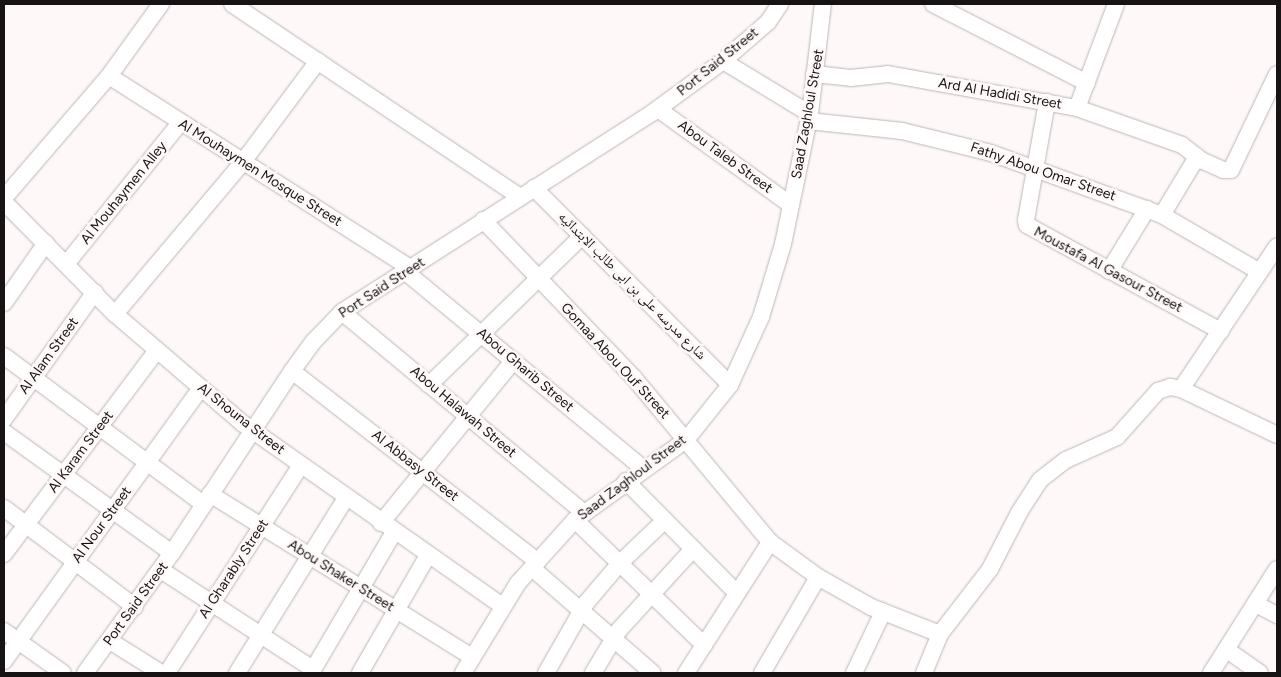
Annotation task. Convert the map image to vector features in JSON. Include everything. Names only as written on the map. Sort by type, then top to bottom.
[{"type":"street","points":[[4,200],[109,76],[161,4]]},
{"type":"street","points":[[232,4],[520,197]]},
{"type":"street","name":"Port Said Street","points":[[85,673],[161,570],[292,371],[314,341],[342,312],[410,271],[483,220],[658,109],[722,62],[768,22],[780,4]]},
{"type":"street","name":"Saad Zaghloul Street","points":[[463,673],[502,606],[535,565],[580,516],[643,468],[686,440],[730,385],[761,317],[791,205],[809,118],[823,4]]},
{"type":"street","points":[[933,4],[1087,83]]},
{"type":"street","name":"Ard Al Hadidi Street","points":[[814,74],[851,78],[888,74],[1077,108],[1116,4]]},
{"type":"street","points":[[116,314],[242,163],[318,61]]},
{"type":"street","points":[[722,62],[809,118]]},
{"type":"street","points":[[1077,108],[1182,145],[1201,160],[1223,170],[1231,170],[1277,74]]},
{"type":"street","name":"Al Mouhaymen Mosque Street","points":[[109,76],[410,271]]},
{"type":"street","name":"Moustafa Al Gasour Street","points":[[1047,102],[1037,169],[1026,215],[1027,225],[1109,272],[1221,331]]},
{"type":"street","name":"Abou Taleb Street","points":[[658,109],[791,205]]},
{"type":"street","name":"Fathy Abou Omar Street","points":[[809,118],[932,136],[1037,169],[1155,212],[1260,272]]},
{"type":"street","name":"Al Mouhaymen Alley","points":[[67,263],[180,123]]},
{"type":"street","points":[[1109,272],[1192,165],[1201,160]]},
{"type":"street","name":"شارع مدرسه على بن ابى طالب الابتدائيه","points":[[534,188],[730,385]]},
{"type":"street","name":"Al Shouna Street","points":[[4,200],[116,314],[252,431],[502,606]]},
{"type":"street","name":"Gomaa Abou Ouf Street","points":[[483,220],[634,378],[770,542],[818,577],[884,612],[940,634]]},
{"type":"street","points":[[429,384],[582,236]]},
{"type":"street","points":[[4,303],[46,243]]},
{"type":"street","points":[[1182,389],[1276,250]]},
{"type":"street","name":"Abou Gharib Street","points":[[410,271],[481,334],[643,468]]},
{"type":"street","name":"Al Alam Street","points":[[4,419],[95,292]]},
{"type":"street","name":"Abou Halawah Street","points":[[342,312],[468,417],[580,516]]},
{"type":"street","name":"Al Karam Street","points":[[4,554],[157,350]]},
{"type":"street","name":"Abou Shaker Street","points":[[4,356],[147,463],[207,499],[262,526],[472,657]]},
{"type":"street","points":[[161,570],[261,635],[312,671],[361,588],[388,528],[422,472],[513,361]]},
{"type":"street","name":"Al Abbasy Street","points":[[292,371],[422,472],[535,565],[581,610],[653,673]]},
{"type":"street","points":[[926,673],[940,634],[990,569],[1020,511],[1040,480],[1066,460],[1117,437],[1158,391],[1170,387],[1182,389],[1277,435]]},
{"type":"street","name":"Al Nour Street","points":[[4,661],[201,388]]},
{"type":"street","points":[[4,432],[172,553]]},
{"type":"street","name":"Al Gharably Street","points":[[167,673],[301,465]]},
{"type":"street","points":[[626,481],[737,594]]},
{"type":"street","points":[[237,673],[346,498]]},
{"type":"street","points":[[4,508],[135,607]]},
{"type":"street","points":[[580,516],[620,563],[704,645]]},
{"type":"street","points":[[546,673],[581,610],[620,563],[665,520]]},
{"type":"street","points":[[686,673],[770,542]]},
{"type":"street","points":[[593,673],[613,638],[693,549]]},
{"type":"street","points":[[360,673],[395,609],[428,555]]},
{"type":"street","points":[[1211,673],[1277,570]]},
{"type":"street","points":[[762,673],[818,577]]},
{"type":"street","points":[[1256,604],[1277,615]]},
{"type":"street","points":[[854,673],[884,612]]},
{"type":"street","points":[[4,631],[63,673]]},
{"type":"street","points":[[110,641],[161,673]]},
{"type":"street","points":[[1227,650],[1260,673]]}]
